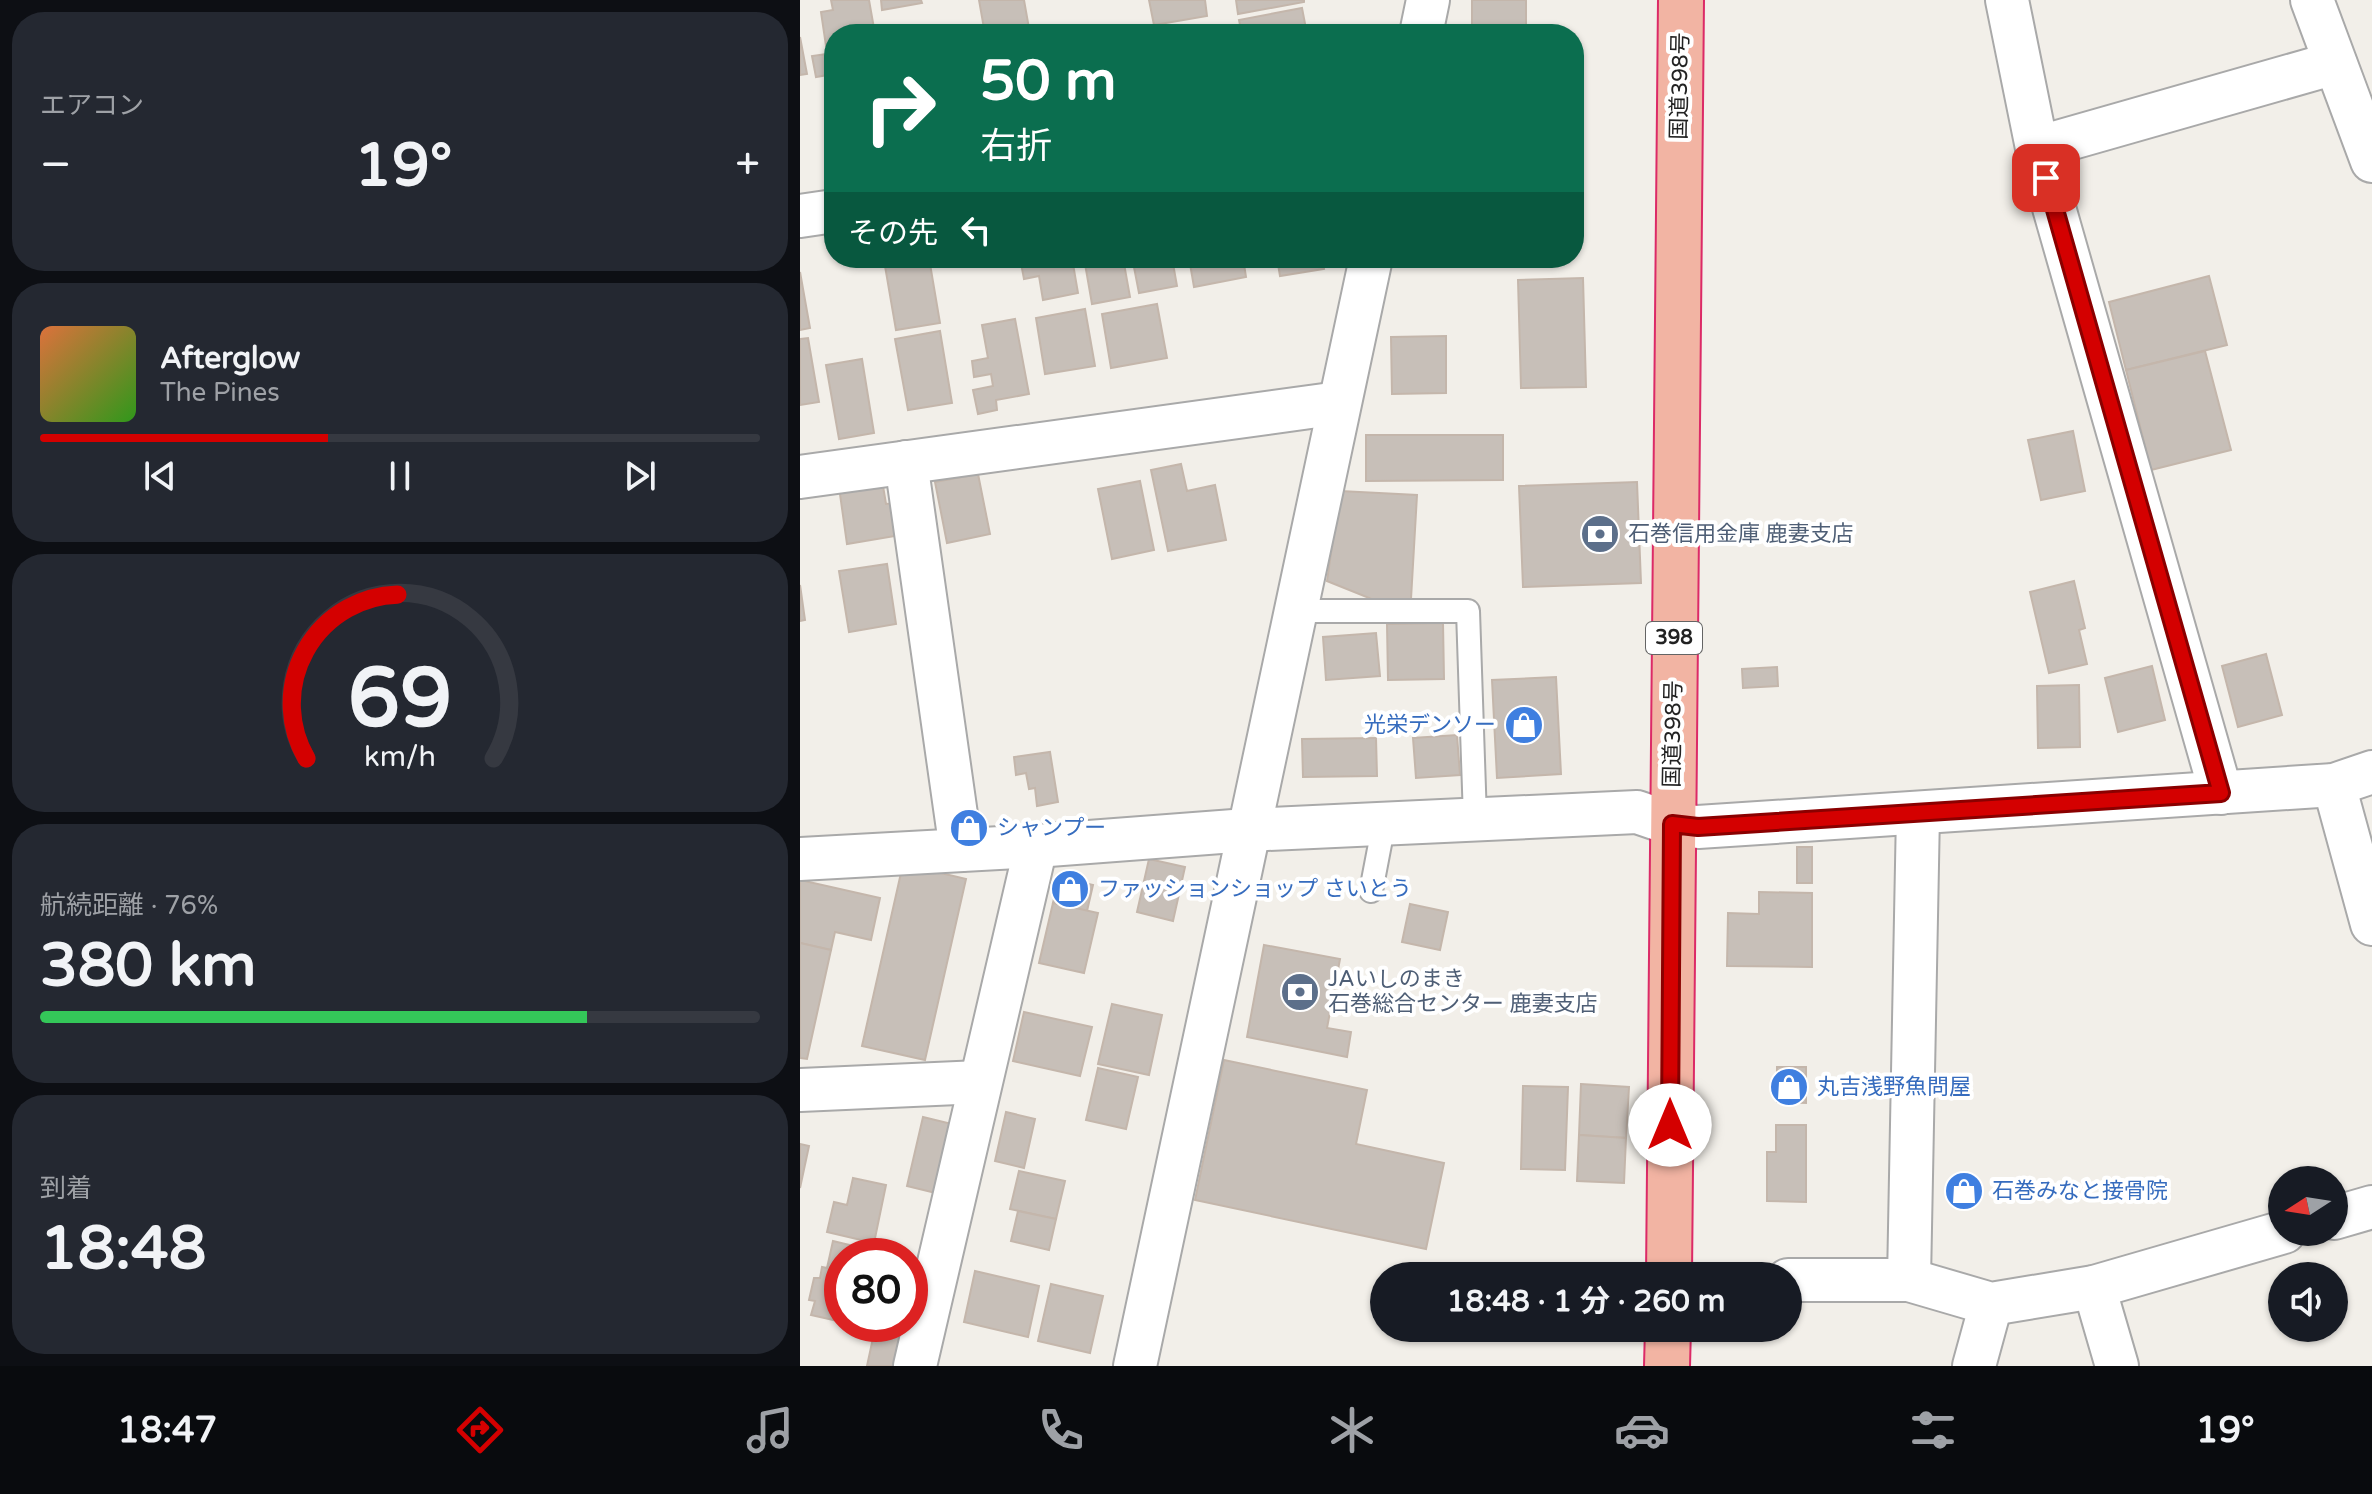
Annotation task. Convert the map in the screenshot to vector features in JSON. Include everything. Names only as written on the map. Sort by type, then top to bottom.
[{"type":"highway","name":"国道398号","points":[[1669,1262],[1681,0]]},
{"type":"highway","points":[[1667,1366],[1668,1342]]},
{"type":"street","points":[[1423,24],[1428,0]]},
{"type":"street","points":[[2007,0],[2037,148],[2221,793]]},
{"type":"street","points":[[2312,0],[2372,161]]},
{"type":"street","points":[[2037,148],[2335,63]]},
{"type":"street","points":[[800,216],[824,212]]},
{"type":"street","points":[[1135,1366],[1369,268]]},
{"type":"street","points":[[800,477],[1339,403]]},
{"type":"street","points":[[906,462],[961,850]]},
{"type":"street","points":[[800,859],[1247,830],[1637,812],[1672,824],[1698,827],[2221,793],[2353,778],[2372,924]]},
{"type":"street","points":[[1909,1280],[1918,813]]},
{"type":"street","points":[[915,1366],[1036,846]]},
{"type":"street","points":[[800,1090],[980,1082]]},
{"type":"street","points":[[2348,1214],[2372,1207]]},
{"type":"street","points":[[1802,1280],[1909,1280],[1991,1304],[2094,1287],[2268,1237]]},
{"type":"street","points":[[2094,1287],[2117,1366]]},
{"type":"street","points":[[1974,1366],[1991,1304]]},
{"type":"lane","points":[[1295,611],[1468,611],[1475,819]]},
{"type":"lane","points":[[1371,891],[1384,823]]},
{"type":"building","points":[[831,0],[869,0],[873,24],[824,24],[824,32],[821,12],[833,10]]},
{"type":"building","points":[[881,0],[921,0],[922,3],[882,10]]},
{"type":"building","points":[[979,0],[1024,0],[1028,24],[983,24]]},
{"type":"building","points":[[1149,0],[1205,0],[1207,16],[1154,24]]},
{"type":"building","points":[[1236,0],[1304,0],[1304,2],[1238,14]]},
{"type":"building","points":[[1472,0],[1526,0],[1526,24],[1472,24]]},
{"type":"building","points":[[1302,8],[1305,24],[1240,24],[1239,20]]},
{"type":"building","points":[[800,37],[807,74],[800,75]]},
{"type":"building","points":[[824,54],[824,76],[816,77],[812,56]]},
{"type":"building","points":[[885,268],[931,268],[940,323],[896,330]]},
{"type":"building","points":[[1022,268],[1074,268],[1078,293],[1043,300],[1039,276],[1024,279]]},
{"type":"building","points":[[1086,268],[1125,268],[1130,297],[1092,304]]},
{"type":"building","points":[[1134,268],[1174,268],[1177,286],[1139,293]]},
{"type":"building","points":[[1191,268],[1245,268],[1246,277],[1194,287]]},
{"type":"building","points":[[1279,268],[1324,269],[1280,276]]},
{"type":"building","points":[[800,272],[810,328],[800,330]]},
{"type":"building","points":[[2209,276],[2227,345],[2126,370],[2109,302]]},
{"type":"building","points":[[1583,278],[1586,387],[1521,388],[1518,280]]},
{"type":"building","points":[[1157,304],[1167,358],[1111,368],[1102,314]]},
{"type":"building","points":[[1085,309],[1095,366],[1045,374],[1036,318]]},
{"type":"building","points":[[1015,319],[1029,394],[996,400],[997,410],[978,414],[973,390],[993,386],[991,374],[974,377],[972,361],[988,358],[982,325]]},
{"type":"building","points":[[940,331],[952,403],[908,410],[895,339]]},
{"type":"building","points":[[1446,336],[1446,393],[1392,394],[1391,337]]},
{"type":"building","points":[[808,338],[819,402],[800,405],[800,339]]},
{"type":"building","points":[[2205,351],[2231,450],[2151,470],[2126,370]]},
{"type":"building","points":[[862,359],[874,433],[839,439],[826,365]]},
{"type":"building","points":[[2073,431],[2085,491],[2041,500],[2028,440]]},
{"type":"building","points":[[1366,435],[1503,435],[1503,480],[1366,481]]},
{"type":"building","points":[[1181,464],[1187,491],[1215,485],[1226,540],[1168,551],[1151,470]]},
{"type":"building","points":[[978,474],[990,534],[947,543],[935,482]]},
{"type":"building","points":[[882,480],[886,504],[896,503],[901,535],[847,544],[839,487]]},
{"type":"building","points":[[1140,481],[1154,550],[1112,559],[1098,489]]},
{"type":"building","points":[[1637,482],[1641,583],[1523,587],[1519,486]]},
{"type":"building","points":[[1340,491],[1417,495],[1411,599],[1374,600],[1327,581]]},
{"type":"building","points":[[887,564],[896,624],[849,632],[839,571]]},
{"type":"building","points":[[2074,581],[2085,628],[2079,630],[2087,664],[2049,673],[2030,592]]},
{"type":"building","points":[[800,585],[805,620],[800,621]]},
{"type":"building","points":[[1443,623],[1444,679],[1388,680],[1387,624]]},
{"type":"building","points":[[1376,633],[1380,676],[1326,680],[1323,637]]},
{"type":"building","points":[[2266,654],[2282,715],[2238,727],[2222,666]]},
{"type":"building","points":[[2152,666],[2165,720],[2118,732],[2105,678]]},
{"type":"building","points":[[1777,667],[1778,686],[1743,688],[1742,669]]},
{"type":"building","points":[[1556,677],[1561,774],[1497,778],[1492,680]]},
{"type":"building","points":[[2079,685],[2080,747],[2038,748],[2037,686]]},
{"type":"building","points":[[1457,735],[1460,775],[1416,778],[1413,738]]},
{"type":"building","points":[[1376,738],[1377,776],[1303,777],[1302,739]]},
{"type":"building","points":[[1050,752],[1058,802],[1037,806],[1035,788],[1029,789],[1026,773],[1016,775],[1014,757]]},
{"type":"building","points":[[1797,847],[1812,847],[1812,883],[1797,883]]},
{"type":"building","points":[[1149,859],[1185,867],[1173,921],[1137,912]]},
{"type":"building","points":[[903,864],[966,879],[925,1060],[862,1046]]},
{"type":"building","points":[[1059,877],[1093,885],[1087,911],[1053,903]]},
{"type":"building","points":[[800,880],[880,898],[871,940],[835,932],[831,950],[800,943]]},
{"type":"building","points":[[1759,892],[1812,893],[1812,967],[1727,966],[1728,913],[1759,914]]},
{"type":"building","points":[[1053,903],[1098,913],[1084,973],[1039,963]]},
{"type":"building","points":[[1410,904],[1448,912],[1440,950],[1402,942]]},
{"type":"building","points":[[800,943],[831,950],[807,1059],[800,1058]]},
{"type":"building","points":[[1264,945],[1340,959],[1327,1028],[1351,1032],[1347,1057],[1247,1037]]},
{"type":"building","points":[[1112,1004],[1162,1015],[1149,1075],[1098,1064]]},
{"type":"building","points":[[1024,1012],[1092,1027],[1080,1076],[1013,1061]]},
{"type":"building","points":[[1224,1060],[1367,1090],[1356,1144],[1444,1163],[1426,1249],[1195,1200]]},
{"type":"building","points":[[1777,1067],[1806,1067],[1806,1103],[1777,1102]]},
{"type":"building","points":[[1098,1068],[1138,1077],[1126,1129],[1086,1120]]},
{"type":"building","points":[[1581,1084],[1629,1087],[1626,1138],[1579,1135]]},
{"type":"building","points":[[1523,1086],[1568,1087],[1565,1170],[1521,1169]]},
{"type":"building","points":[[1006,1112],[1035,1119],[1024,1168],[995,1161]]},
{"type":"building","points":[[923,1117],[964,1127],[948,1196],[907,1186]]},
{"type":"building","points":[[1776,1125],[1806,1125],[1806,1202],[1767,1201],[1767,1152],[1776,1152]]},
{"type":"building","points":[[1579,1135],[1626,1138],[1624,1183],[1577,1181]]},
{"type":"building","points":[[800,1144],[809,1146],[800,1188]]},
{"type":"building","points":[[1019,1171],[1065,1181],[1056,1219],[1010,1209]]},
{"type":"building","points":[[853,1178],[886,1185],[875,1238],[853,1238],[827,1232],[834,1202],[847,1205]]},
{"type":"building","points":[[1018,1211],[1056,1219],[1049,1250],[1011,1241]]},
{"type":"building","points":[[822,1267],[824,1318],[811,1315],[815,1301],[809,1300],[814,1278],[820,1278]]},
{"type":"building","points":[[975,1271],[1039,1286],[1028,1337],[964,1322]]},
{"type":"building","points":[[1051,1284],[1103,1296],[1090,1353],[1038,1341]]},
{"type":"building","points":[[872,1342],[907,1342],[904,1366],[867,1366]]},
{"type":"place","name":"石巻信用金庫 鹿妻支店","points":[[1600,534]]},
{"type":"place","name":"光栄デンソー","points":[[1524,725]]},
{"type":"place","name":"シャンプー","points":[[969,828]]},
{"type":"place","name":"ファッションショップ さいとう","points":[[1070,889]]},
{"type":"place","name":"JAいしのまき 石巻総合センター 鹿妻支店","points":[[1300,992]]},
{"type":"place","name":"丸吉浅野魚問屋","points":[[1789,1087]]},
{"type":"place","name":"石巻みなと接骨院","points":[[1964,1191]]},
{"type":"route","points":[[1670,1125],[1672,824],[1698,827],[2221,793],[2046,178]]}]
